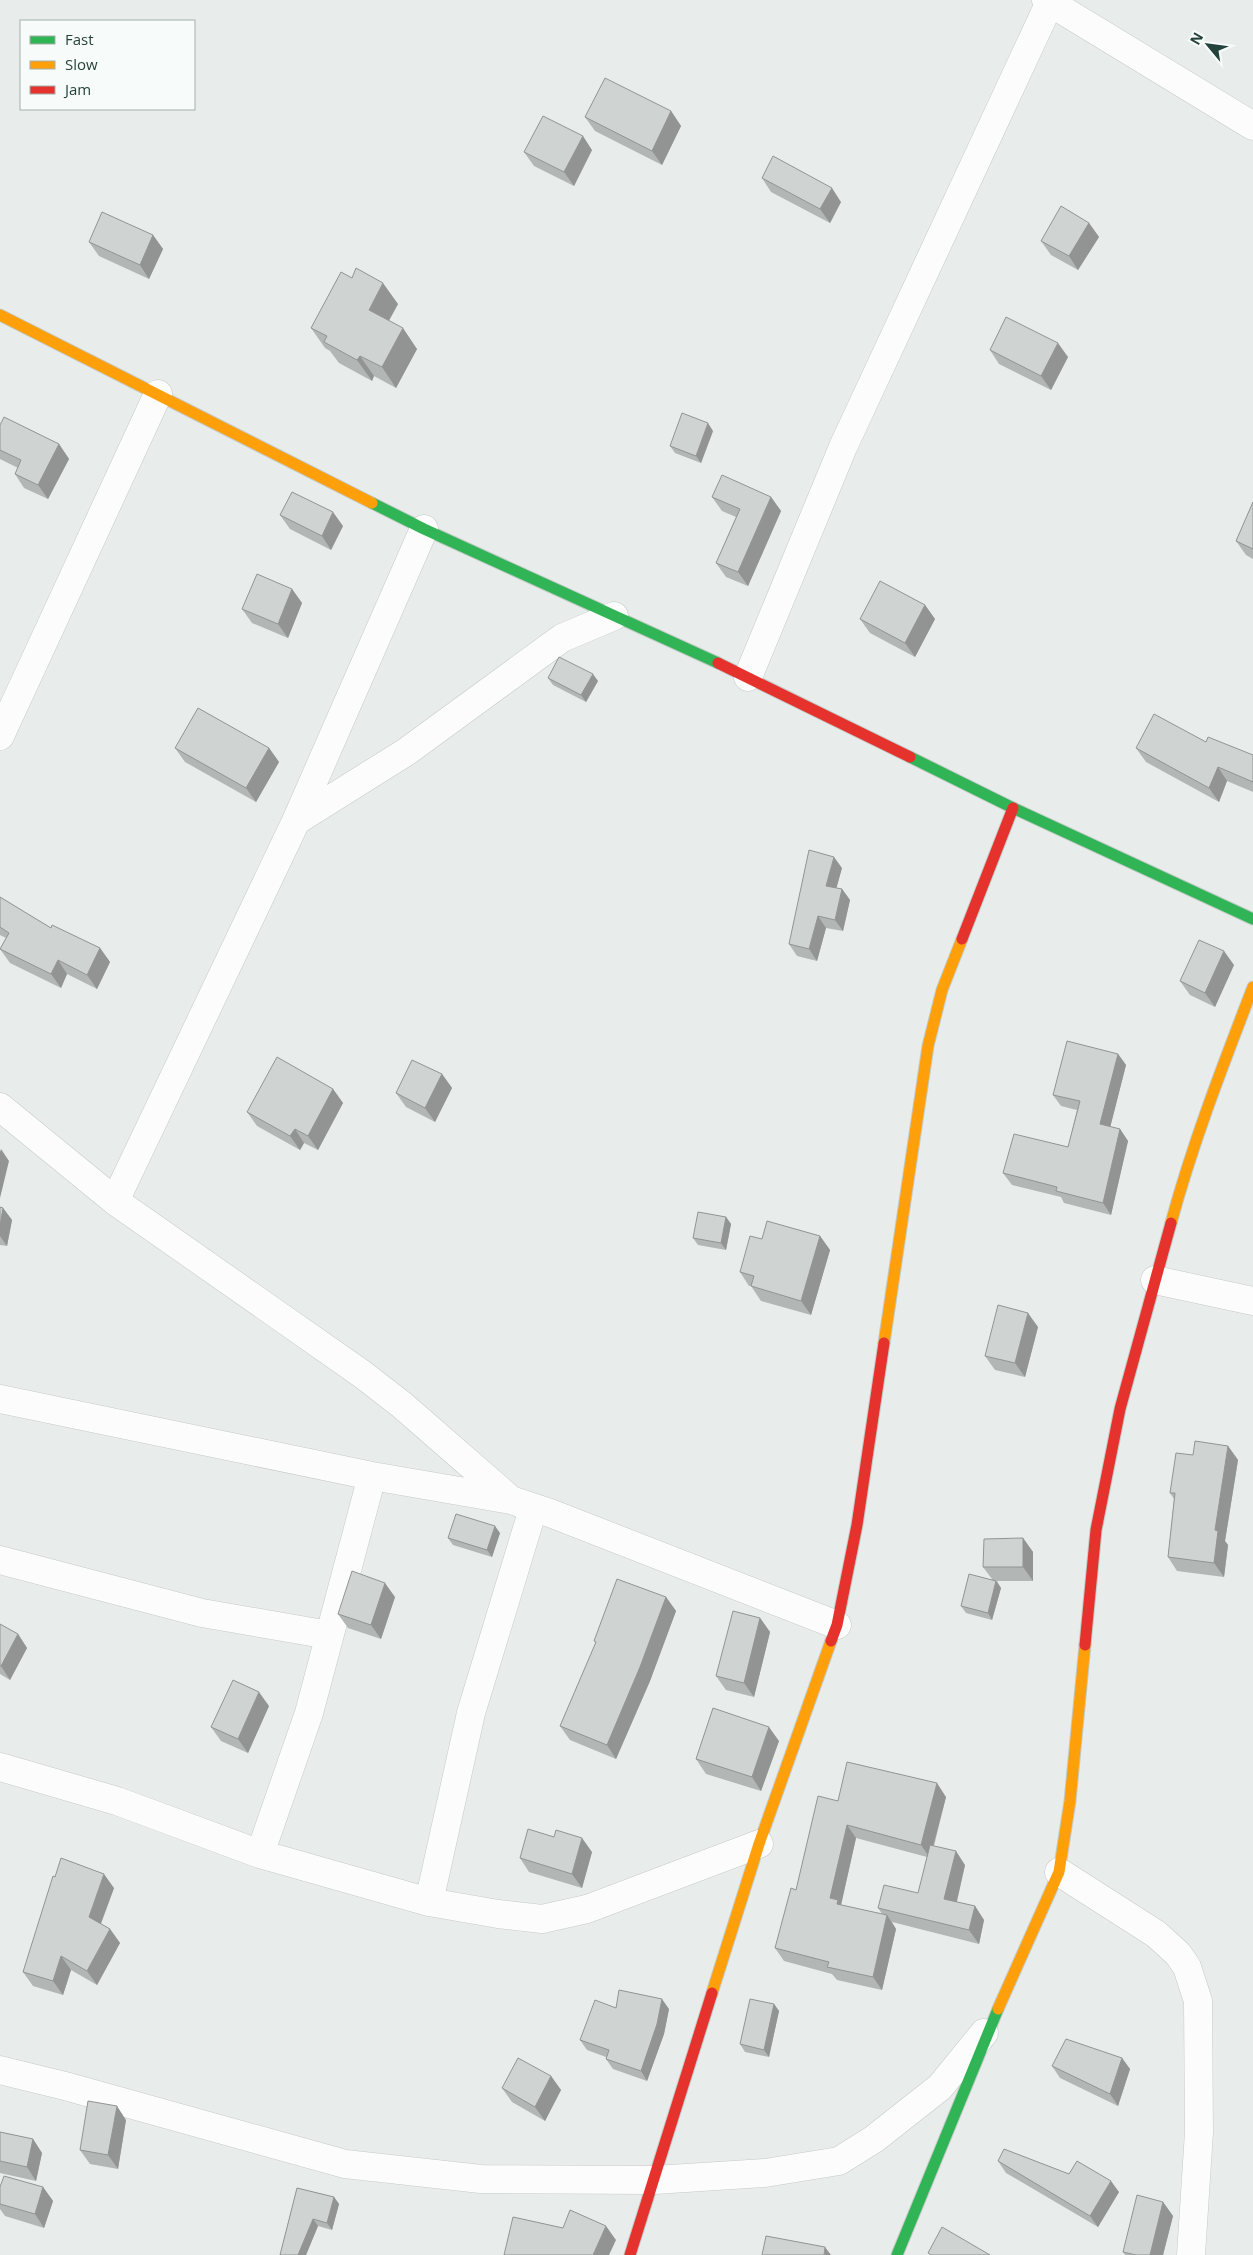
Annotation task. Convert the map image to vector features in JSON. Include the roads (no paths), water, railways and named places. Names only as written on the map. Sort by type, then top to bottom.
[{"type":"street","points":[[748,677],[843,447],[1048,1],[1253,126]]},
{"type":"street","points":[[0,315],[424,528],[748,677],[1013,808],[1253,919]]},
{"type":"street","points":[[0,736],[158,394]]},
{"type":"street","points":[[115,1201],[296,821],[424,528]]},
{"type":"street","points":[[296,821],[406,752],[562,638],[614,616]]},
{"type":"street","points":[[630,2255],[759,1844],[837,1625],[857,1525],[928,1046],[942,990],[1013,808]]},
{"type":"street","points":[[897,2255],[989,2028],[1059,1872],[1070,1801],[1096,1530],[1120,1409],[1190,1157],[1253,986]]},
{"type":"street","points":[[0,1107],[115,1201],[362,1374],[522,1504]]},
{"type":"street","points":[[1155,1280],[1253,1301]]},
{"type":"street","points":[[0,1398],[372,1476],[522,1504],[550,1513],[837,1625]]},
{"type":"street","points":[[260,1854],[309,1713],[372,1476]]},
{"type":"street","points":[[429,1902],[471,1713],[522,1504]]},
{"type":"street","points":[[0,1560],[202,1613],[329,1636]]},
{"type":"street","points":[[0,1767],[117,1801],[260,1854],[429,1902],[498,1914],[542,1919],[587,1909],[759,1844]]},
{"type":"street","points":[[1059,1872],[1156,1934],[1178,1954],[1187,1967],[1198,2001],[1199,2132],[1192,2255]]},
{"type":"street","points":[[0,2070],[65,2086],[344,2164],[481,2179],[655,2180],[765,2173],[839,2161],[874,2139],[940,2086],[989,2028]]}]
